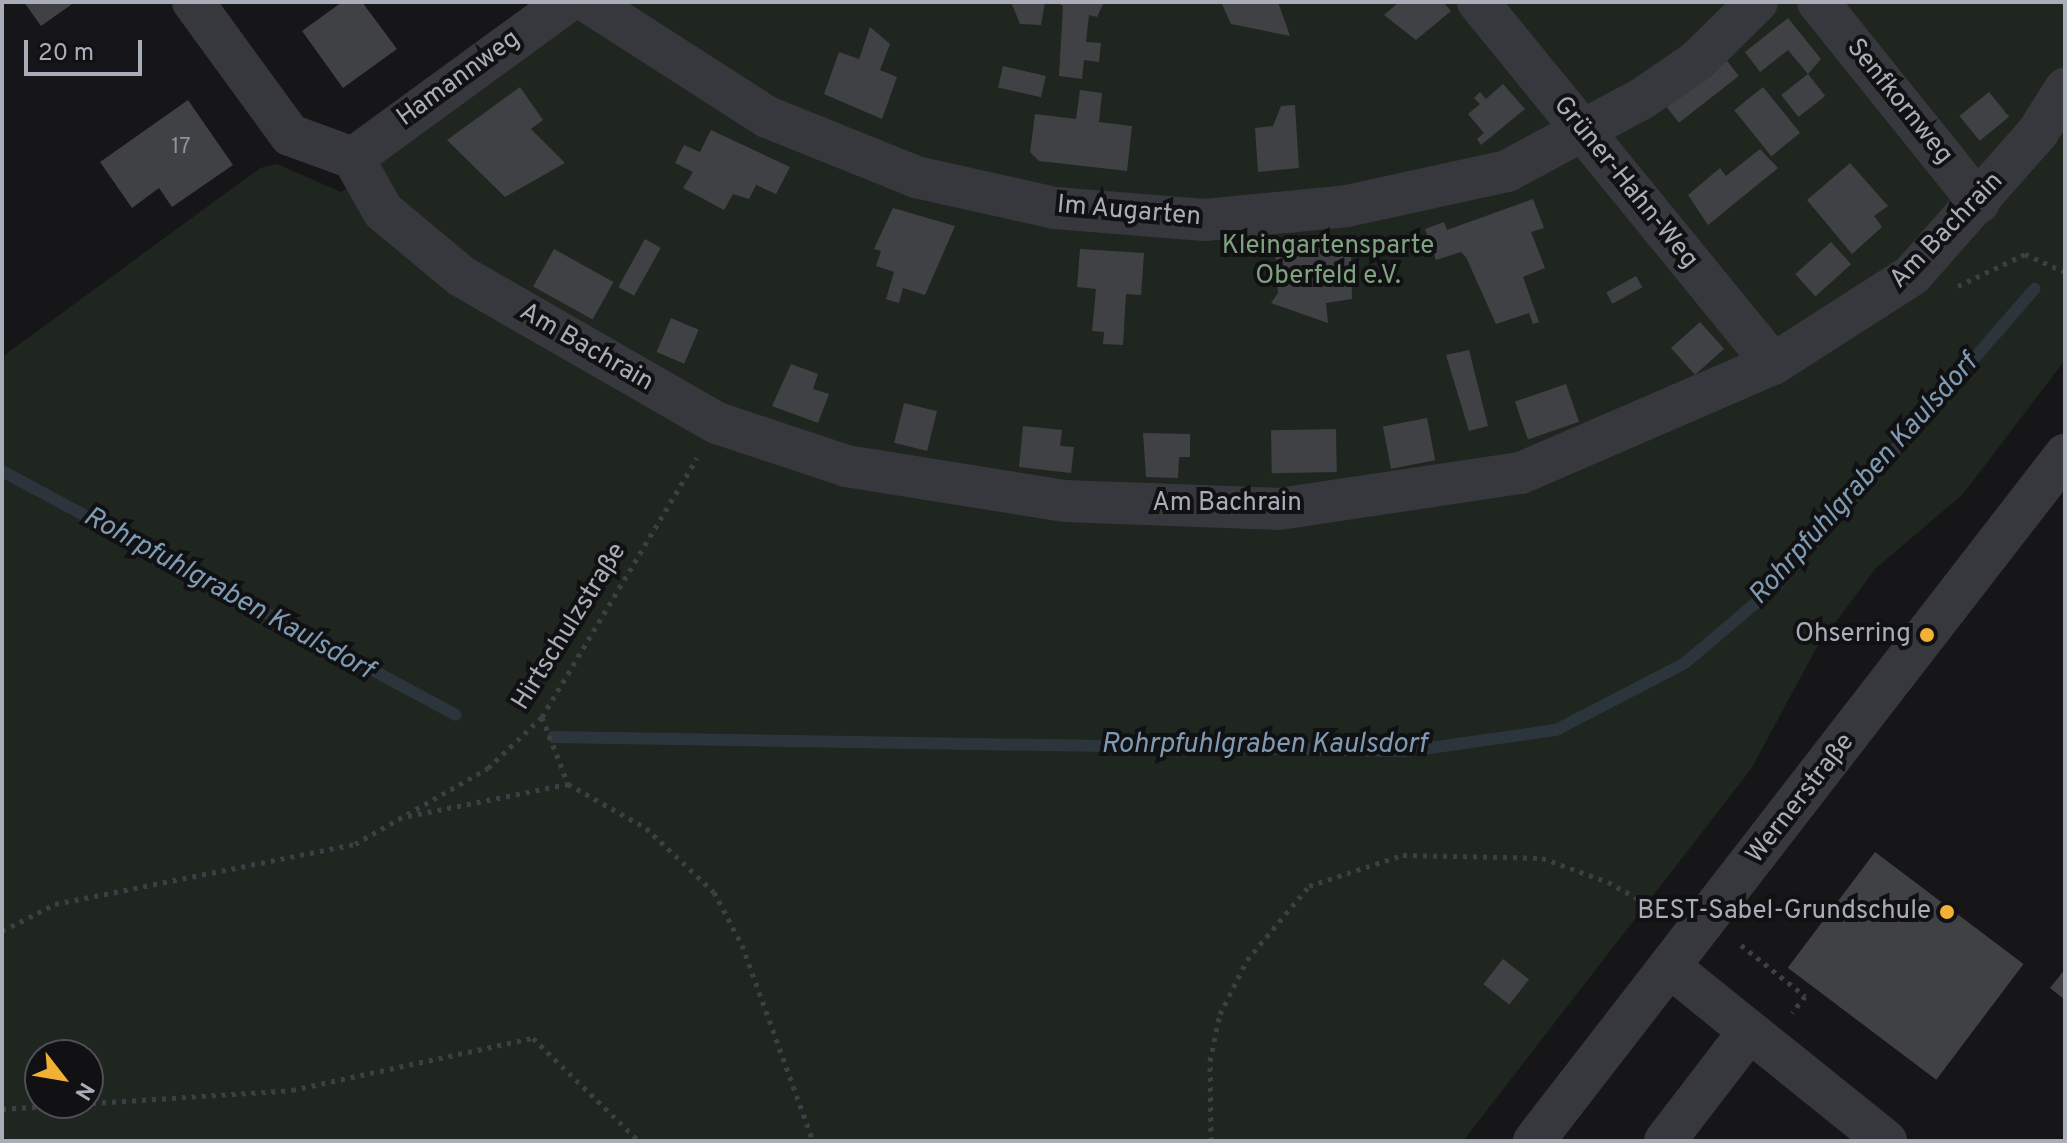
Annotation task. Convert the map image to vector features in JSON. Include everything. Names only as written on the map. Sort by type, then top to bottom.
[{"type":"street","points":[[193,2],[290,135],[353,158]]},
{"type":"street","name":"Hamannweg","points":[[353,158],[567,2]]},
{"type":"street","name":"Im Augarten","points":[[588,2],[767,117],[916,177],[1055,208],[1205,220],[1347,206],[1507,171],[1584,133],[1697,61],[1757,2]]},
{"type":"street","name":"Grüner-Hahn-Weg","points":[[1478,2],[1773,364]]},
{"type":"street","name":"Senfkornweg","points":[[1818,2],[1979,202]]},
{"type":"street","name":"Am Bachrain","points":[[353,158],[383,211],[461,276],[717,423],[846,466],[1048,499],[1279,509],[1521,473],[1773,364],[1912,275],[1979,202],[2065,89]]},
{"type":"street","name":"Wernerstraße","points":[[1534,1141],[2065,455]]},
{"type":"street","points":[[1682,952],[1757,1040],[1886,1141]]},
{"type":"street","points":[[1665,1141],[1757,1040]]},
{"type":"path","points":[[1912,275],[1953,288],[2025,254],[2064,274]]},
{"type":"path","name":"Hirtschulzstraße","points":[[2,931],[55,904],[355,844],[488,768],[542,717],[717,423]]},
{"type":"path","points":[[542,717],[568,784],[646,828],[714,892],[742,945],[813,1141]]},
{"type":"path","points":[[401,817],[568,784]]},
{"type":"path","points":[[1211,1141],[1210,1061],[1220,1014],[1247,960],[1309,886],[1403,855],[1542,858],[1608,882],[1682,952]]},
{"type":"path","points":[[1741,945],[1805,996],[1757,1040]]},
{"type":"path","points":[[2,1109],[292,1090],[533,1038],[639,1141]]},
{"type":"green space","name":"Kleingartensparte Oberfeld e.V.","points":[[602,2],[2065,2],[2065,360],[1963,494],[1876,568],[1817,647],[1751,769],[1463,1141],[2,1141],[2,357],[260,168],[277,164],[341,192]]},
{"type":"building","points":[[24,2],[75,2],[41,26]]},
{"type":"building","points":[[342,2],[362,2],[397,49],[343,88],[302,31]]},
{"type":"building","points":[[1011,2],[1045,2],[1041,25],[1020,24]]},
{"type":"building","points":[[1056,2],[1104,2],[1097,17],[1089,15],[1086,42],[1101,43],[1099,62],[1084,60],[1082,79],[1059,76],[1063,6]]},
{"type":"building","points":[[1221,2],[1278,2],[1290,36],[1231,24]]},
{"type":"building","points":[[1399,2],[1443,2],[1451,11],[1416,40],[1384,15]]},
{"type":"building","points":[[1788,18],[1821,59],[1808,74],[1788,50],[1760,72],[1745,52]]},
{"type":"building","points":[[870,27],[890,44],[880,70],[897,77],[882,119],[824,94],[839,52],[859,59]]},
{"type":"building","points":[[1724,57],[1739,76],[1679,123],[1664,104]]},
{"type":"building","points":[[1003,66],[1046,76],[1041,97],[998,87]]},
{"type":"building","points":[[1808,74],[1825,96],[1798,117],[1781,95]]},
{"type":"building","points":[[1503,84],[1525,109],[1481,145],[1477,139],[1484,133],[1468,114],[1480,104],[1474,98],[1480,92],[1486,99]]},
{"type":"building","points":[[520,87],[543,120],[531,129],[565,163],[505,197],[447,140]]},
{"type":"building","points":[[1763,87],[1800,133],[1771,156],[1734,110]]},
{"type":"building","points":[[1080,90],[1102,93],[1099,122],[1132,126],[1127,171],[1039,161],[1030,152],[1035,114],[1076,119]]},
{"type":"building","points":[[1989,92],[2009,117],[1980,141],[1959,116]]},
{"type":"building","points":[[188,100],[233,165],[172,207],[159,188],[132,208],[100,162]]},
{"type":"building","points":[[1295,105],[1299,168],[1258,172],[1255,128],[1273,126],[1281,106]]},
{"type":"building","points":[[711,130],[790,167],[776,194],[756,185],[749,199],[733,194],[724,210],[683,188],[693,172],[675,163],[684,145],[700,152]]},
{"type":"building","points":[[1760,149],[1778,168],[1708,225],[1688,195],[1720,168],[1726,176]]},
{"type":"building","points":[[1850,163],[1888,206],[1874,216],[1882,227],[1852,254],[1807,200]]},
{"type":"building","points":[[1533,199],[1544,228],[1531,232],[1545,268],[1523,277],[1539,322],[1533,324],[1529,313],[1496,324],[1466,257],[1461,252],[1436,260],[1425,229],[1444,222],[1447,230]]},
{"type":"building","points":[[893,208],[955,226],[925,295],[903,288],[899,303],[886,299],[894,272],[876,266],[881,251],[874,249]]},
{"type":"building","points":[[645,239],[661,248],[634,296],[618,287]]},
{"type":"building","points":[[1831,242],[1851,264],[1815,296],[1795,274]]},
{"type":"building","points":[[1351,245],[1352,299],[1326,303],[1328,323],[1271,303],[1278,293],[1275,252]]},
{"type":"building","points":[[554,249],[613,282],[593,320],[533,287]]},
{"type":"building","points":[[1080,249],[1144,253],[1141,295],[1126,294],[1123,345],[1103,344],[1104,332],[1092,331],[1096,289],[1077,287]]},
{"type":"building","points":[[1636,276],[1642,287],[1613,304],[1606,292]]},
{"type":"building","points":[[671,318],[699,330],[684,364],[657,352]]},
{"type":"building","points":[[1700,322],[1724,349],[1695,375],[1671,348]]},
{"type":"building","points":[[1469,350],[1488,426],[1469,431],[1446,355]]},
{"type":"building","points":[[791,364],[818,374],[813,389],[829,394],[818,423],[772,406]]},
{"type":"building","points":[[1566,384],[1579,422],[1528,439],[1515,402]]},
{"type":"building","points":[[904,403],[937,411],[927,451],[894,443]]},
{"type":"building","points":[[1427,418],[1435,460],[1391,469],[1383,427]]},
{"type":"building","points":[[1023,426],[1062,430],[1060,446],[1074,447],[1071,473],[1019,467]]},
{"type":"building","points":[[1336,429],[1337,472],[1272,473],[1271,430]]},
{"type":"building","points":[[1143,433],[1190,434],[1190,457],[1179,457],[1178,478],[1146,477]]},
{"type":"building","points":[[1875,852],[2024,964],[1936,1080],[1788,968]]},
{"type":"building","points":[[1503,959],[1529,979],[1509,1005],[1483,984]]},
{"type":"building","points":[[2065,969],[2065,1000],[2050,988]]},
{"type":"waterway","name":"Rohrpfuhlgraben Kaulsdorf","points":[[553,737],[1408,751],[1556,730],[1685,663],[1778,584],[2034,289]]},
{"type":"waterway","name":"Rohrpfuhlgraben Kaulsdorf","points":[[2,471],[456,715]]},
{"type":"place","name":"Ohserring","points":[[1927,635]]},
{"type":"place","name":"BEST-Sabel-Grundschule","points":[[1947,912]]}]
